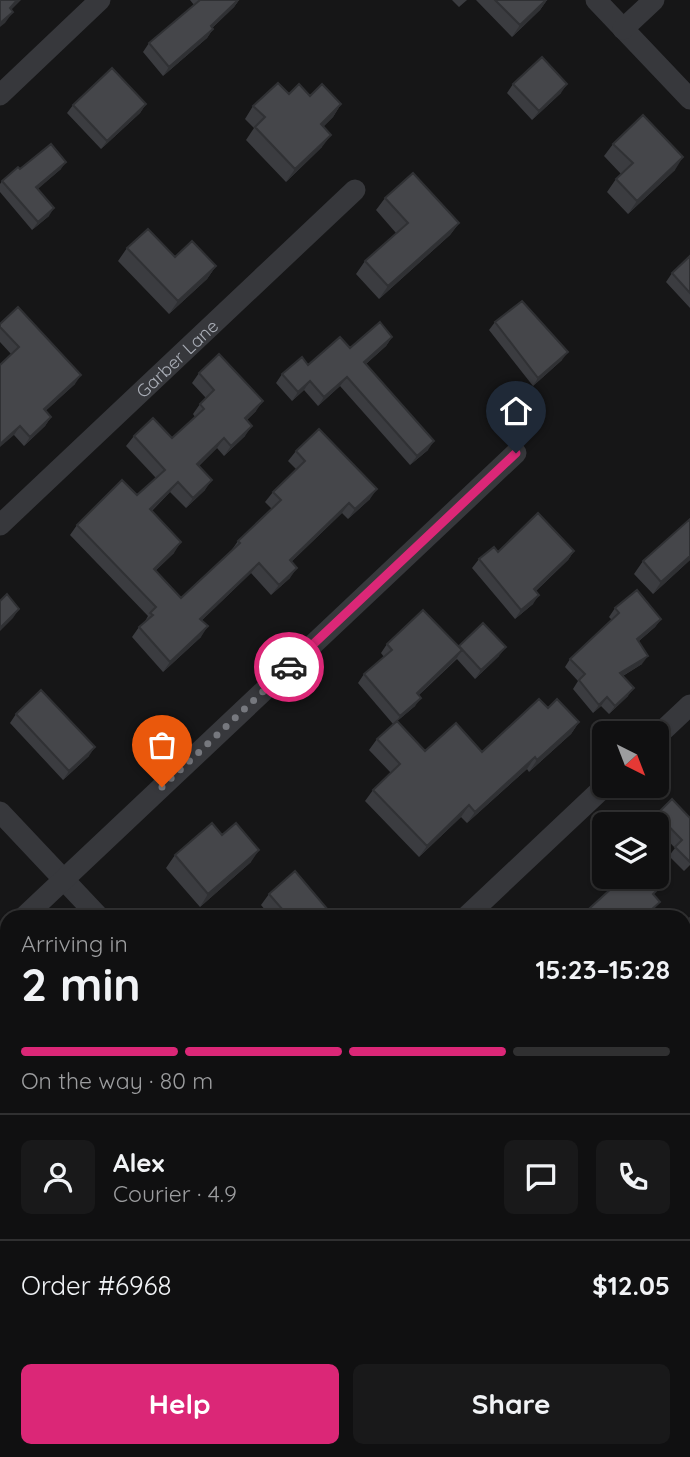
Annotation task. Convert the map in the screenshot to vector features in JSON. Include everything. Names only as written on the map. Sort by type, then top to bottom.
[{"type":"street","points":[[0,95],[100,0]]},
{"type":"street","points":[[596,0],[690,99]]},
{"type":"street","points":[[623,29],[654,0]]},
{"type":"street","name":"Garber Lane","points":[[0,525],[355,190]]},
{"type":"street","points":[[32,910],[516,453]]},
{"type":"street","points":[[669,725],[690,705]]},
{"type":"street","points":[[473,910],[592,798]]},
{"type":"street","points":[[0,812],[92,910]]},
{"type":"building","points":[[0,0],[17,0],[10,8],[13,12],[0,23]]},
{"type":"building","points":[[200,0],[238,0],[211,26],[213,29],[169,67],[149,43]]},
{"type":"building","points":[[495,0],[546,0],[520,25]]},
{"type":"building","points":[[542,57],[567,84],[539,111],[513,84]]},
{"type":"building","points":[[112,68],[146,104],[107,141],[73,105]]},
{"type":"building","points":[[278,83],[289,94],[299,84],[310,96],[322,84],[341,104],[321,124],[331,135],[295,169],[255,127],[265,117],[253,106]]},
{"type":"building","points":[[643,115],[683,157],[637,201],[616,179],[633,163],[613,144]]},
{"type":"building","points":[[51,144],[66,162],[36,187],[54,208],[38,222],[2,181]]},
{"type":"building","points":[[413,173],[459,223],[388,286],[365,261],[408,223],[385,198]]},
{"type":"building","points":[[148,229],[175,257],[192,241],[216,266],[178,301],[127,248]]},
{"type":"building","points":[[690,256],[690,293],[672,273]]},
{"type":"building","points":[[522,301],[568,352],[538,378],[495,322]]},
{"type":"building","points":[[18,307],[81,375],[44,409],[51,417],[30,437],[20,426],[0,444],[0,365],[19,347],[0,324]]},
{"type":"building","points":[[380,322],[392,337],[364,362],[434,441],[417,456],[347,377],[324,397],[310,381],[298,392],[282,374],[302,357],[308,365],[340,337],[350,348]]},
{"type":"building","points":[[219,354],[263,401],[245,418],[252,426],[231,446],[224,438],[197,464],[212,480],[193,498],[178,482],[150,509],[181,542],[154,569],[181,598],[281,500],[273,492],[305,461],[296,451],[319,429],[377,489],[355,509],[349,503],[290,560],[297,568],[279,585],[259,563],[200,619],[208,626],[170,662],[139,627],[153,615],[150,613],[156,607],[77,525],[122,480],[137,495],[165,470],[134,436],[153,418],[172,438],[204,409],[200,404],[214,390],[199,373]]},
{"type":"building","points":[[538,513],[574,551],[534,589],[539,595],[521,610],[479,559],[494,547],[498,552]]},
{"type":"building","points":[[690,519],[690,556],[661,582],[643,561]]},
{"type":"building","points":[[637,590],[661,619],[637,639],[648,656],[620,673],[634,688],[615,706],[607,697],[599,705],[579,680],[585,674],[570,659],[619,613],[615,608]]},
{"type":"building","points":[[7,594],[19,609],[0,628],[0,601]]},
{"type":"building","points":[[423,610],[462,650],[417,693],[421,698],[400,716],[364,674],[392,650],[387,644]]},
{"type":"building","points":[[483,623],[506,647],[481,670],[459,646]]},
{"type":"building","points":[[41,690],[95,747],[69,771],[16,714]]},
{"type":"building","points":[[539,699],[548,708],[557,699],[579,722],[537,760],[535,757],[475,812],[469,805],[427,846],[373,790],[400,764],[377,739],[397,721],[425,751],[456,723],[482,752]]},
{"type":"building","points":[[672,799],[690,818],[690,862],[675,847],[682,840],[669,826],[669,812],[659,812]]},
{"type":"building","points":[[212,823],[222,835],[236,823],[259,850],[208,894],[175,855]]},
{"type":"building","points":[[295,871],[328,910],[283,910],[269,894]]},
{"type":"building","points":[[611,889],[658,889],[653,894],[660,902],[651,910],[588,910]]},
{"type":"way so far","points":[[162,787],[289,667]]},
{"type":"route","points":[[289,667],[516,453]]}]
